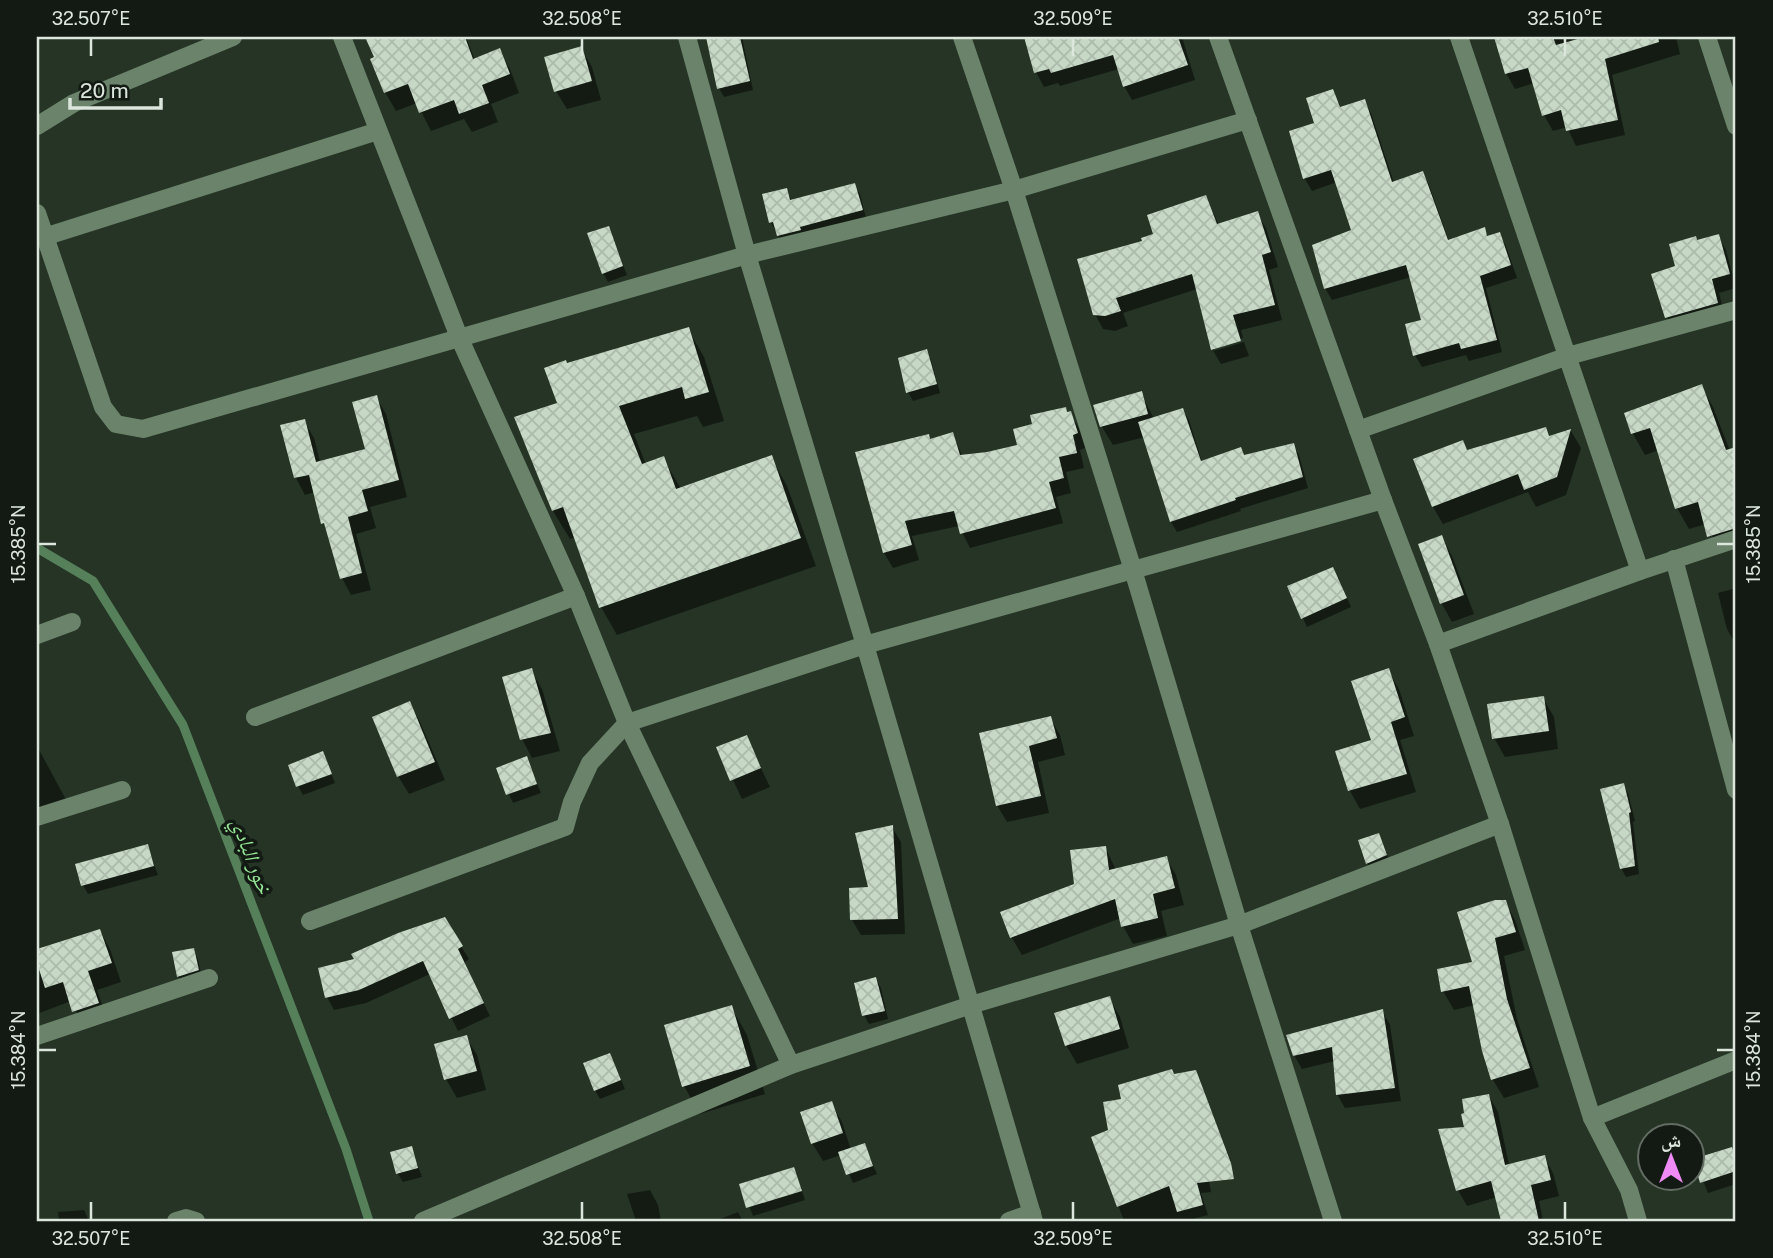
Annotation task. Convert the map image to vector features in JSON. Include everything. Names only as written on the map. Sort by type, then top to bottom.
[{"type":"street","points":[[37,126],[74,103],[233,37]]},
{"type":"street","points":[[342,37],[459,337],[576,596],[627,723],[791,1065]]},
{"type":"street","points":[[687,37],[747,255],[1033,1217],[1009,1221]]},
{"type":"street","points":[[962,37],[1014,190],[1133,570],[1239,925],[1333,1221]]},
{"type":"street","points":[[1218,37],[1383,500],[1438,644],[1500,824],[1592,1118],[1629,1190],[1638,1221]]},
{"type":"street","points":[[1459,37],[1640,571]]},
{"type":"street","points":[[1707,37],[1736,126]]},
{"type":"street","points":[[37,213],[103,407],[116,424],[143,429],[747,255],[1014,190],[1248,120]]},
{"type":"street","points":[[44,237],[378,131]]},
{"type":"street","points":[[1358,430],[1568,356],[1736,310]]},
{"type":"street","points":[[310,921],[565,827],[572,802],[590,762],[627,723],[865,645],[1383,500]]},
{"type":"street","points":[[1438,644],[1736,539]]},
{"type":"street","points":[[1674,559],[1736,790]]},
{"type":"street","points":[[255,717],[576,596]]},
{"type":"street","points":[[37,635],[72,622]]},
{"type":"street","points":[[37,817],[122,790]]},
{"type":"street","points":[[423,1221],[791,1065],[971,1004],[1239,925],[1500,824]]},
{"type":"street","points":[[37,1036],[209,978]]},
{"type":"street","points":[[1592,1118],[1736,1060]]},
{"type":"street","points":[[176,1221],[186,1218],[196,1221]]},
{"type":"building","points":[[365,37],[465,37],[473,59],[500,48],[510,74],[482,85],[489,103],[459,114],[454,100],[419,113],[408,84],[384,93],[370,59],[374,57]]},
{"type":"building","points":[[706,37],[740,37],[750,81],[717,89]]},
{"type":"building","points":[[1024,37],[1178,37],[1188,65],[1123,87],[1113,55],[1051,73],[1049,69],[1034,73]]},
{"type":"building","points":[[1494,37],[1553,37],[1556,45],[1585,37],[1658,37],[1659,42],[1605,59],[1618,120],[1566,131],[1561,110],[1542,116],[1528,68],[1505,74]]},
{"type":"building","points":[[582,46],[592,81],[554,92],[544,57]]},
{"type":"building","points":[[1333,89],[1340,107],[1365,99],[1392,182],[1423,171],[1448,240],[1485,227],[1487,236],[1500,232],[1511,265],[1480,276],[1497,340],[1461,349],[1459,343],[1413,356],[1405,324],[1421,320],[1406,265],[1324,289],[1312,245],[1351,230],[1331,170],[1303,179],[1289,131],[1314,123],[1306,98]]},
{"type":"building","points":[[855,183],[863,210],[777,236],[773,222],[769,223],[762,194],[787,188],[790,200]]},
{"type":"building","points":[[1206,195],[1217,224],[1258,211],[1271,252],[1262,255],[1275,305],[1233,315],[1241,341],[1211,350],[1192,274],[1116,298],[1121,311],[1105,316],[1093,315],[1077,259],[1142,241],[1141,238],[1153,234],[1147,215]]},
{"type":"building","points":[[609,226],[623,266],[602,274],[587,233]]},
{"type":"building","points":[[1719,234],[1730,274],[1712,279],[1718,303],[1665,318],[1651,274],[1675,266],[1669,244],[1696,236],[1697,240]]},
{"type":"building","points":[[689,327],[709,392],[685,399],[682,387],[619,406],[642,464],[664,456],[676,489],[772,455],[801,538],[599,608],[563,507],[552,511],[514,417],[557,403],[544,368]]},
{"type":"building","points":[[927,349],[937,384],[906,393],[898,358]]},
{"type":"building","points":[[1702,384],[1726,450],[1736,447],[1736,528],[1707,537],[1698,502],[1675,509],[1650,428],[1631,434],[1624,413]]},
{"type":"building","points":[[1142,391],[1148,414],[1100,427],[1093,405]]},
{"type":"building","points":[[377,395],[399,480],[362,490],[368,511],[348,517],[362,573],[340,579],[324,523],[321,524],[309,475],[294,478],[280,425],[305,419],[316,462],[365,449],[352,402]]},
{"type":"building","points":[[1066,407],[1067,412],[1071,411],[1078,433],[1073,435],[1077,453],[1059,457],[1064,478],[1049,482],[1056,508],[960,534],[954,511],[905,521],[912,545],[883,553],[855,452],[929,434],[930,439],[953,432],[960,455],[987,452],[1017,445],[1013,429],[1032,424],[1030,415]]},
{"type":"building","points":[[1183,408],[1201,461],[1241,447],[1244,455],[1294,443],[1303,477],[1170,522],[1138,422]]},
{"type":"building","points":[[1546,427],[1549,436],[1571,429],[1557,477],[1524,490],[1518,474],[1432,507],[1413,459],[1463,440],[1467,450]]},
{"type":"building","points":[[1442,535],[1464,595],[1440,604],[1418,544]]},
{"type":"building","points":[[1333,567],[1347,598],[1301,619],[1287,586]]},
{"type":"building","points":[[532,668],[551,733],[520,740],[502,677]]},
{"type":"building","points":[[1389,668],[1405,717],[1391,722],[1407,774],[1348,791],[1335,751],[1371,740],[1351,681]]},
{"type":"building","points":[[1544,696],[1549,731],[1492,739],[1487,704]]},
{"type":"building","points":[[410,701],[435,762],[397,777],[372,717]]},
{"type":"building","points":[[1051,716],[1057,738],[1029,746],[1041,796],[996,806],[979,733]]},
{"type":"building","points":[[747,735],[761,768],[730,781],[716,747]]},
{"type":"building","points":[[323,751],[332,774],[296,787],[288,765]]},
{"type":"building","points":[[527,756],[537,784],[506,795],[496,768]]},
{"type":"building","points":[[1624,783],[1631,812],[1635,866],[1620,869],[1600,789]]},
{"type":"building","points":[[893,825],[898,919],[850,920],[849,888],[868,887],[855,833]]},
{"type":"building","points":[[1379,833],[1387,855],[1366,864],[1358,840]]},
{"type":"building","points":[[148,844],[154,866],[81,886],[75,864]]},
{"type":"building","points":[[1106,846],[1109,870],[1167,856],[1175,888],[1153,894],[1158,918],[1121,927],[1115,899],[1010,938],[1000,912],[1074,884],[1070,850]]},
{"type":"building","points":[[1495,900],[1506,900],[1516,932],[1495,938],[1507,999],[1530,1068],[1491,1080],[1482,1051],[1469,986],[1441,992],[1437,969],[1472,962],[1457,912]]},
{"type":"building","points":[[445,917],[463,946],[458,949],[484,1003],[449,1019],[423,961],[359,990],[325,998],[318,968],[354,959],[351,954],[398,933]]},
{"type":"building","points":[[100,929],[112,963],[88,971],[99,1003],[72,1012],[63,982],[45,988],[37,963],[37,949]]},
{"type":"building","points":[[194,948],[199,970],[177,977],[172,952]]},
{"type":"building","points":[[876,977],[885,1011],[862,1016],[854,983]]},
{"type":"building","points":[[1110,996],[1120,1029],[1065,1046],[1054,1013]]},
{"type":"building","points":[[732,1005],[750,1066],[682,1087],[664,1025]]},
{"type":"building","points":[[1383,1009],[1395,1088],[1336,1095],[1332,1047],[1293,1056],[1286,1035]]},
{"type":"building","points":[[467,1035],[477,1071],[444,1080],[434,1044]]},
{"type":"building","points":[[610,1053],[621,1080],[594,1091],[583,1063]]},
{"type":"building","points":[[1172,1069],[1174,1074],[1196,1070],[1231,1163],[1234,1179],[1197,1183],[1203,1205],[1177,1212],[1169,1186],[1117,1207],[1091,1137],[1108,1130],[1103,1102],[1121,1099],[1118,1085]]},
{"type":"building","points":[[1489,1094],[1505,1165],[1545,1155],[1551,1180],[1531,1185],[1539,1221],[1501,1221],[1491,1181],[1456,1191],[1438,1129],[1464,1127],[1462,1099]]},
{"type":"building","points":[[832,1101],[843,1133],[811,1144],[800,1112]]},
{"type":"building","points":[[865,1143],[873,1166],[846,1175],[838,1152]]},
{"type":"building","points":[[412,1146],[418,1168],[396,1174],[390,1152]]},
{"type":"building","points":[[1732,1147],[1736,1171],[1706,1181],[1706,1155]]},
{"type":"building","points":[[794,1167],[802,1191],[746,1208],[739,1184]]},
{"type":"waterway","name":"خور البادي","points":[[37,548],[93,581],[183,725],[346,1149],[369,1221]]}]
